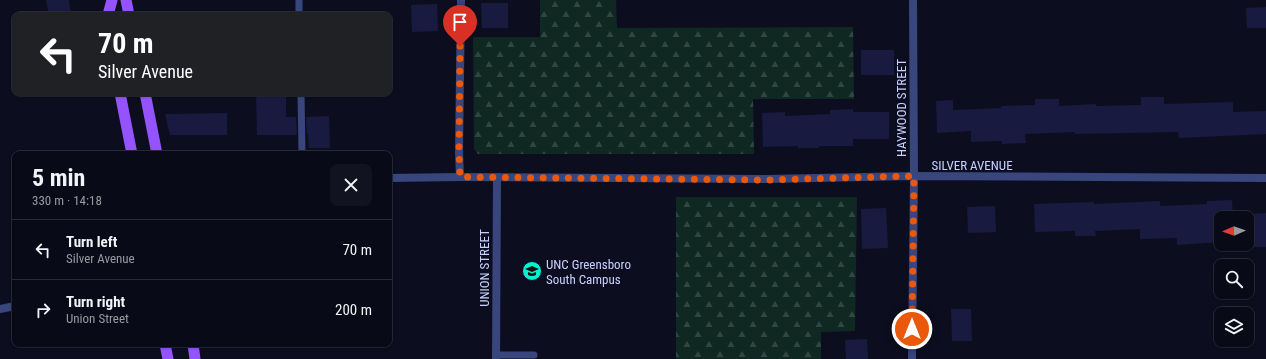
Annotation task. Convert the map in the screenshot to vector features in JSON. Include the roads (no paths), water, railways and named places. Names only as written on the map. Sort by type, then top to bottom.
[{"type":"main road","points":[[109,12],[112,0]]},
{"type":"main road","points":[[126,0],[128,12]]},
{"type":"main road","points":[[121,96],[131,151]]},
{"type":"main road","points":[[146,96],[156,151]]},
{"type":"main road","points":[[166,347],[168,359]]},
{"type":"main road","points":[[194,347],[196,359]]},
{"type":"street","points":[[460,177],[461,0]]},
{"type":"street","name":"HAYWOOD STREET","points":[[912,359],[914,176],[913,0]]},
{"type":"street","name":"SILVER AVENUE","points":[[392,178],[497,177],[766,180],[914,176],[1266,178]]},
{"type":"street","name":"UNION STREET","points":[[496,357],[497,177]]},
{"type":"street","points":[[0,309],[12,307]]},
{"type":"lane","points":[[299,0],[299,12]]},
{"type":"lane","points":[[301,96],[302,151]]},
{"type":"lane","points":[[496,357],[534,355]]},
{"type":"place","name":"UNC Greensboro South Campus","points":[[532,271]]}]
